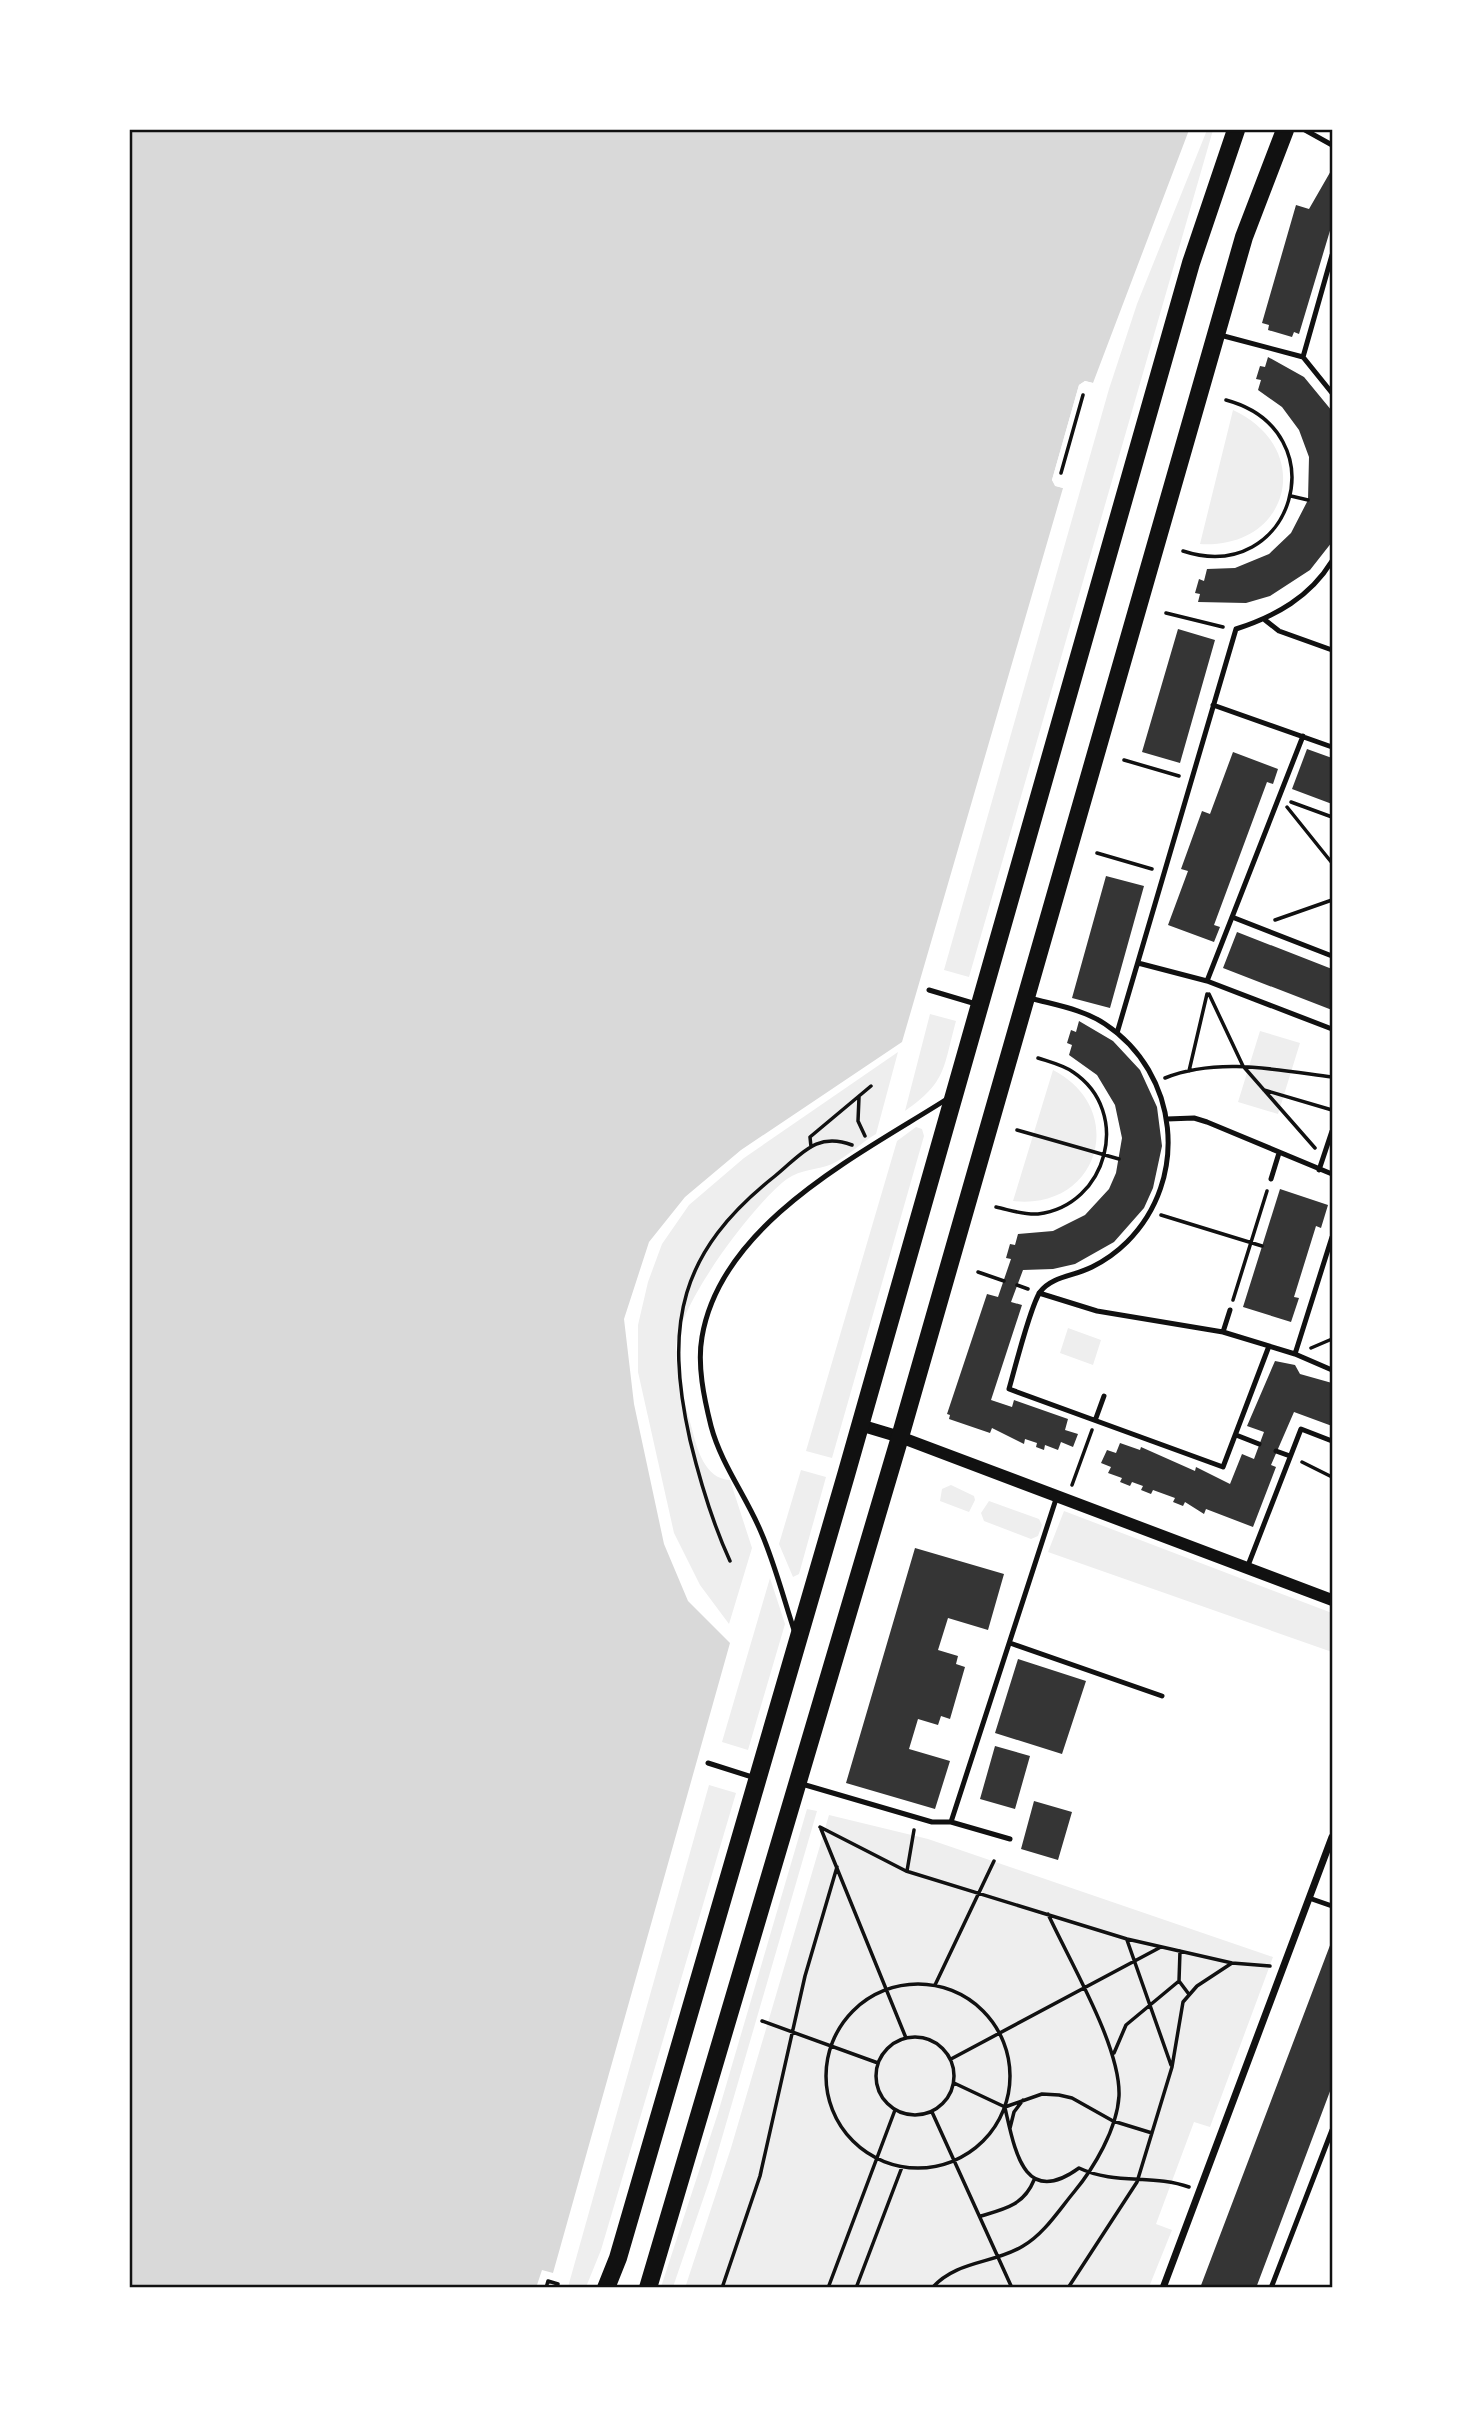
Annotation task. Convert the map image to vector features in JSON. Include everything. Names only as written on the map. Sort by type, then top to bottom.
[{"type":"main road","points":[[606,2287],[618,2258],[956,1093],[1191,263],[1236,130]]},
{"type":"main road","points":[[648,2287],[900,1437],[1244,237],[1285,130]]},
{"type":"street","points":[[860,1425],[900,1437],[1332,1600]]},
{"type":"street","points":[[1163,2287],[1332,1837]]},
{"type":"lane","points":[[1305,130],[1332,145]]},
{"type":"lane","points":[[1303,358],[1332,255]]},
{"type":"lane","points":[[1216,334],[1303,358],[1332,393]]},
{"type":"lane","points":[[1117,1033],[1236,629],[1265,620],[1297,601],[1323,576],[1332,561]]},
{"type":"lane","points":[[1265,620],[1279,631],[1332,650]]},
{"type":"lane","points":[[1213,705],[1332,747]]},
{"type":"lane","points":[[1207,981],[1303,736]]},
{"type":"lane","points":[[1232,917],[1332,956]]},
{"type":"lane","points":[[1138,963],[1207,981],[1332,1029]]},
{"type":"lane","points":[[929,990],[979,1005]]},
{"type":"lane","points":[[1026,997],[1088,1014],[1117,1033],[1134,1049],[1156,1082],[1167,1119],[1166,1172],[1150,1212],[1132,1236],[1110,1256],[1092,1267],[1054,1280],[1040,1293],[1009,1389],[1096,1418],[1223,1467],[1269,1346]]},
{"type":"lane","points":[[797,1639],[761,1532],[736,1485],[711,1428],[701,1370],[702,1336],[713,1299],[728,1271],[749,1242],[803,1195],[866,1150],[956,1093]]},
{"type":"lane","points":[[1167,1119],[1194,1118],[1208,1122],[1332,1174]]},
{"type":"lane","points":[[1319,1170],[1332,1131]]},
{"type":"lane","points":[[1271,1179],[1279,1153]]},
{"type":"lane","points":[[1296,1353],[1332,1237]]},
{"type":"lane","points":[[1040,1293],[1097,1311],[1223,1332],[1296,1353],[1332,1370]]},
{"type":"lane","points":[[1223,1332],[1230,1310]]},
{"type":"lane","points":[[1096,1418],[1104,1396]]},
{"type":"lane","points":[[1247,1568],[1301,1429],[1332,1441]]},
{"type":"lane","points":[[1236,1435],[1259,1444]]},
{"type":"lane","points":[[1276,1451],[1290,1456]]},
{"type":"lane","points":[[951,1822],[1010,1643],[1062,1498]]},
{"type":"lane","points":[[1010,1643],[1162,1696]]},
{"type":"lane","points":[[708,1763],[757,1779]]},
{"type":"lane","points":[[796,1783],[916,1818],[951,1822],[1010,1839]]},
{"type":"lane","points":[[1310,1898],[1332,1906]]},
{"type":"lane","points":[[1271,2287],[1332,2130]]},
{"type":"lane","points":[[1323,2153],[1332,2156]]},
{"type":"path","points":[[1060,473],[1083,395]]},
{"type":"path","points":[[1183,551],[1210,557],[1249,549],[1272,532],[1291,496],[1292,464],[1280,434],[1257,412],[1226,400]]},
{"type":"path","points":[[1291,496],[1308,500]]},
{"type":"path","points":[[1166,613],[1236,629]]},
{"type":"path","points":[[1124,760],[1192,780]]},
{"type":"path","points":[[1279,797],[1332,817]]},
{"type":"path","points":[[1279,797],[1332,863]]},
{"type":"path","points":[[1097,853],[1164,873]]},
{"type":"path","points":[[1256,926],[1332,900]]},
{"type":"path","points":[[1189,1070],[1208,991],[1242,1066],[1323,1157]]},
{"type":"path","points":[[996,1207],[1023,1214],[1063,1207],[1094,1180],[1105,1155],[1107,1129],[1093,1092],[1074,1073],[1038,1058]]},
{"type":"path","points":[[1156,1082],[1189,1070],[1242,1066],[1332,1077]]},
{"type":"path","points":[[811,1147],[810,1137],[871,1086]]},
{"type":"path","points":[[1263,1090],[1332,1110]]},
{"type":"path","points":[[730,1561],[707,1504],[681,1402],[677,1362],[679,1328],[686,1294],[697,1268],[724,1222],[811,1147],[823,1140],[834,1139],[866,1150],[865,1136],[858,1121],[859,1097]]},
{"type":"path","points":[[1017,1130],[1119,1159]]},
{"type":"path","points":[[1230,1310],[1271,1179]]},
{"type":"path","points":[[1150,1212],[1262,1247]]},
{"type":"path","points":[[978,1272],[1004,1281]]},
{"type":"path","points":[[1296,1353],[1332,1339]]},
{"type":"path","points":[[1062,1498],[1096,1418]]},
{"type":"path","points":[[1290,1456],[1332,1477]]},
{"type":"path","points":[[906,1871],[916,1818]]},
{"type":"path","points":[[906,2038],[820,1827],[906,1871],[1127,1939],[1232,1963],[1254,1965]]},
{"type":"path","points":[[935,1985],[994,1861]]},
{"type":"path","points":[[722,2287],[760,2176],[805,1976],[836,1867]]},
{"type":"path","points":[[932,2287],[957,2268],[1022,2247],[1042,2230],[1089,2174],[1113,2122],[1119,2098],[1114,2053],[1048,1914]]},
{"type":"path","points":[[1127,1939],[1172,2067]]},
{"type":"path","points":[[951,2059],[1161,1947]]},
{"type":"path","points":[[1180,1951],[1179,1981],[1188,1993]]},
{"type":"path","points":[[1068,2287],[1137,2182],[1172,2067],[1183,2002],[1188,1993],[1232,1963]]},
{"type":"path","points":[[1114,2053],[1126,2025],[1179,1981]]},
{"type":"path","points":[[1152,2133],[1113,2122],[1072,2098],[1042,2094],[1005,2107],[986,2139],[956,2160],[920,2168],[902,2167],[877,2159],[848,2136],[833,2111],[826,2084],[830,2046],[852,2011],[886,1989],[919,1983],[935,1985],[961,1994],[984,2011],[1000,2034],[1010,2070],[1005,2107],[1010,2129],[1020,2156],[1034,2180],[1044,2184],[1052,2182],[1079,2168],[1089,2174],[1137,2182],[1169,2180]]},
{"type":"path","points":[[762,2021],[878,2063]]},
{"type":"path","points":[[906,2038],[932,2040],[951,2059],[954,2083],[950,2095],[932,2112],[913,2116],[895,2110],[881,2094],[877,2084],[878,2063],[889,2047],[906,2038]]},
{"type":"path","points":[[954,2083],[1005,2107]]},
{"type":"path","points":[[1010,2129],[1014,2112],[1024,2099]]},
{"type":"path","points":[[828,2287],[895,2110]]},
{"type":"path","points":[[932,2112],[1012,2287]]},
{"type":"path","points":[[856,2287],[902,2167]]},
{"type":"path","points":[[980,2216],[1013,2207],[1030,2190],[1034,2180]]},
{"type":"path","points":[[546,2287],[548,2281],[558,2284]]},
{"type":"shaded area","points":[[130,130],[1189,130],[1093,383],[1085,381],[1079,385],[1052,480],[1055,486],[1063,488],[902,1042],[741,1150],[685,1197],[649,1242],[624,1319],[634,1404],[664,1544],[688,1601],[730,1643],[553,2273],[542,2270],[536,2288],[130,2288]]},
{"type":"shaded area","points":[[1207,130],[1213,130],[969,977],[944,970],[1109,389],[1137,304]]},
{"type":"shaded area","points":[[1233,410],[1259,427],[1275,448],[1283,470],[1281,493],[1272,514],[1255,531],[1231,541],[1200,544]]},
{"type":"shaded area","points":[[930,1014],[956,1021],[936,1082],[919,1101],[905,1111]]},
{"type":"shaded area","points":[[1260,1031],[1300,1043],[1278,1114],[1238,1102]]},
{"type":"shaded area","points":[[898,1052],[876,1134],[838,1161],[792,1176],[773,1192],[719,1258],[688,1309],[679,1332],[676,1350],[678,1370],[697,1445],[708,1469],[721,1478],[730,1480],[752,1548],[729,1624],[700,1585],[674,1533],[638,1372],[638,1325],[648,1282],[662,1244],[689,1205],[744,1158]]},
{"type":"shaded area","points":[[1053,1070],[1077,1087],[1091,1108],[1096,1131],[1094,1154],[1083,1174],[1066,1190],[1043,1200],[1013,1201]]},
{"type":"shaded area","points":[[916,1127],[922,1129],[924,1136],[832,1458],[806,1451],[897,1141]]},
{"type":"shaded area","points":[[1068,1328],[1101,1340],[1093,1365],[1060,1353]]},
{"type":"shaded area","points":[[801,1470],[826,1477],[799,1574],[793,1577],[779,1544]]},
{"type":"shaded area","points":[[951,1485],[974,1496],[975,1500],[969,1512],[940,1501],[942,1489]]},
{"type":"shaded area","points":[[989,1501],[1039,1519],[1042,1525],[1038,1536],[1031,1539],[984,1521],[981,1513]]},
{"type":"shaded area","points":[[1064,1511],[1332,1613],[1332,1652],[1048,1552]]},
{"type":"shaded area","points":[[770,1578],[785,1624],[748,1750],[722,1742]]},
{"type":"shaded area","points":[[709,1785],[736,1793],[601,2250],[586,2287],[568,2287]]},
{"type":"shaded area","points":[[807,1809],[817,1811],[710,2179],[673,2287],[661,2287],[718,2113]]},
{"type":"shaded area","points":[[829,1815],[928,1839],[1273,1957],[1210,2127],[1194,2122],[1156,2224],[1172,2230],[1149,2287],[685,2288],[731,2148]]},
{"type":"pier","points":[[1085,381],[1093,383],[1092,386],[1082,386],[1056,480],[1064,485],[1063,488],[1056,486],[1052,480],[1079,385]]},
{"type":"building","points":[[1332,169],[1332,224],[1299,334],[1294,332],[1292,337],[1268,330],[1269,325],[1262,323],[1296,205],[1309,209]]},
{"type":"building","points":[[1268,357],[1304,377],[1332,411],[1332,542],[1310,570],[1270,596],[1246,603],[1198,602],[1200,594],[1195,593],[1199,579],[1204,581],[1207,569],[1235,568],[1269,554],[1291,533],[1308,500],[1309,457],[1299,430],[1282,407],[1258,390],[1261,380],[1256,379],[1260,366],[1265,367]]},
{"type":"building","points":[[1178,629],[1215,640],[1180,763],[1142,752]]},
{"type":"building","points":[[1307,749],[1332,758],[1332,804],[1292,789]]},
{"type":"building","points":[[1233,752],[1278,769],[1273,784],[1267,782],[1214,925],[1220,927],[1214,942],[1168,925],[1188,871],[1181,869],[1202,811],[1210,814]]},
{"type":"building","points":[[1106,876],[1144,886],[1110,1008],[1072,998]]},
{"type":"building","points":[[1237,932],[1332,969],[1332,1010],[1223,968]]},
{"type":"building","points":[[1079,1021],[1113,1041],[1140,1070],[1157,1107],[1162,1146],[1153,1188],[1144,1208],[1114,1242],[1075,1264],[1053,1269],[1023,1270],[1011,1302],[1022,1305],[991,1400],[1012,1407],[1014,1400],[1068,1419],[1065,1430],[1078,1434],[1073,1447],[1061,1442],[1058,1450],[1045,1445],[1044,1450],[1036,1447],[1037,1443],[1025,1439],[1024,1444],[992,1428],[990,1433],[949,1419],[950,1415],[947,1414],[987,1294],[998,1297],[1011,1259],[1006,1258],[1010,1244],[1015,1245],[1018,1234],[1053,1231],[1085,1215],[1109,1189],[1116,1173],[1122,1138],[1115,1105],[1097,1075],[1069,1055],[1072,1045],[1067,1043],[1071,1030],[1076,1032]]},
{"type":"building","points":[[1280,1189],[1328,1205],[1321,1228],[1316,1226],[1294,1297],[1299,1298],[1291,1322],[1243,1307]]},
{"type":"building","points":[[1275,1361],[1295,1365],[1300,1374],[1332,1383],[1332,1426],[1294,1412],[1271,1465],[1276,1467],[1253,1527],[1206,1509],[1204,1514],[1185,1502],[1183,1506],[1173,1502],[1175,1498],[1153,1490],[1151,1494],[1141,1490],[1143,1486],[1132,1482],[1130,1486],[1120,1482],[1122,1478],[1108,1473],[1111,1467],[1101,1463],[1107,1450],[1116,1453],[1120,1443],[1140,1450],[1141,1447],[1195,1471],[1196,1467],[1230,1484],[1242,1454],[1254,1459],[1264,1432],[1247,1426]]},
{"type":"building","points":[[915,1548],[1004,1574],[988,1630],[948,1618],[938,1650],[958,1656],[956,1664],[965,1667],[950,1719],[941,1716],[938,1725],[918,1719],[909,1749],[950,1761],[935,1809],[846,1783]]},
{"type":"building","points":[[1018,1659],[1086,1681],[1062,1754],[995,1733]]},
{"type":"building","points":[[995,1746],[1030,1756],[1015,1809],[980,1799]]},
{"type":"building","points":[[1034,1801],[1072,1812],[1058,1860],[1021,1849]]},
{"type":"building","points":[[1332,1940],[1332,2086],[1256,2288],[1200,2288]]}]
